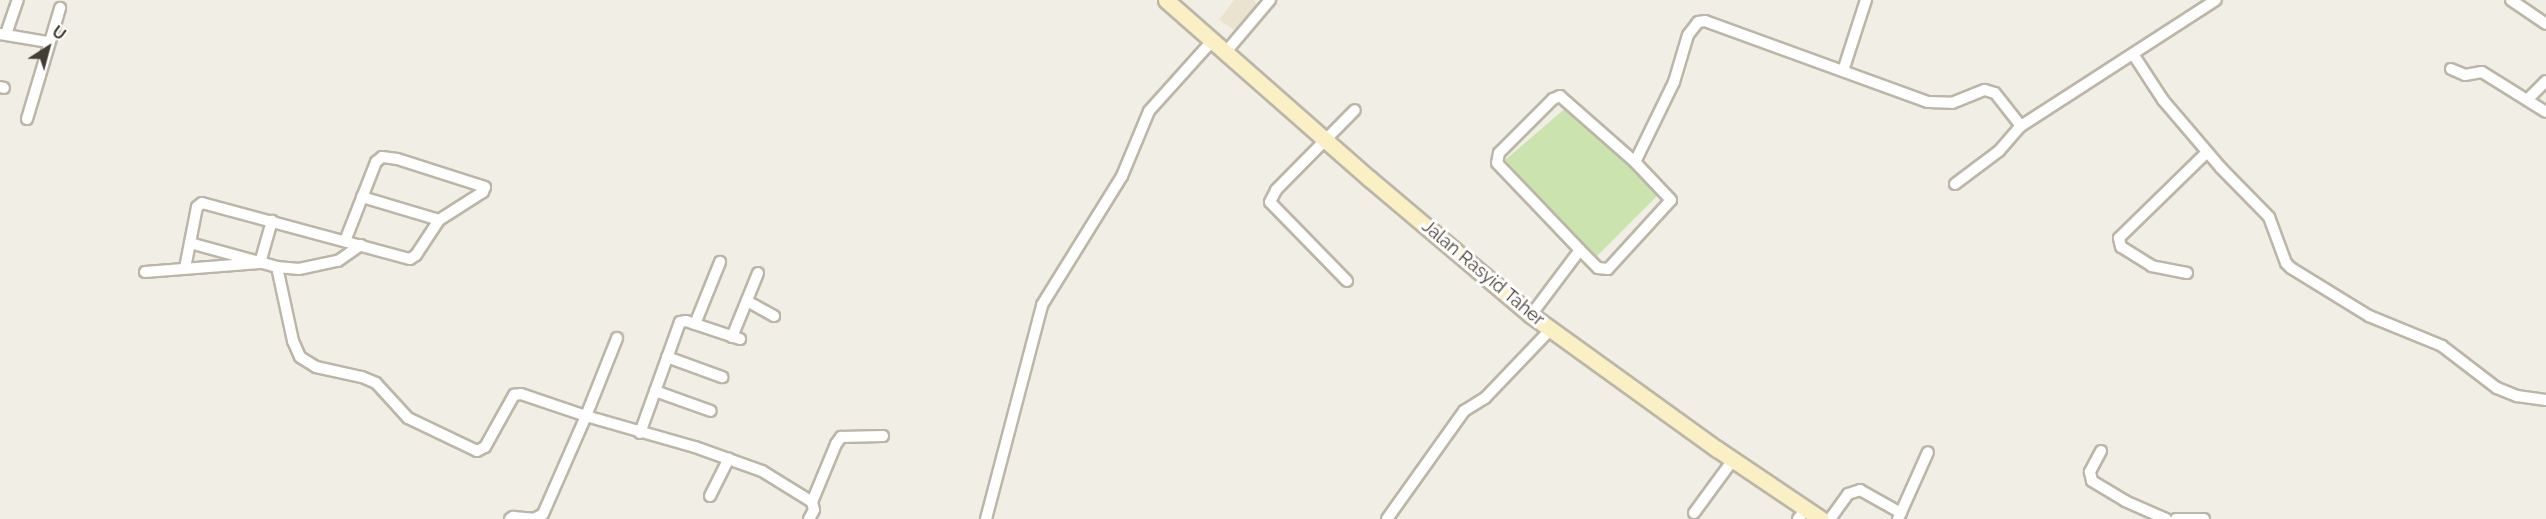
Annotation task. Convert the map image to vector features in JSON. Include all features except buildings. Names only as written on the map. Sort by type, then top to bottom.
[{"type":"street","points":[[18,0],[3,34],[48,42]]},
{"type":"street","name":"Jalan Rasyid Taher","points":[[1166,0],[1326,141],[1531,315],[1733,460],[1802,514],[1821,519]]},
{"type":"street","points":[[1226,53],[1270,0]]},
{"type":"street","points":[[1843,71],[1866,0]]},
{"type":"street","points":[[1955,184],[1999,151],[2021,126],[2216,0]]},
{"type":"street","points":[[2511,0],[2546,24]]},
{"type":"street","points":[[27,119],[39,82],[48,42],[60,8]]},
{"type":"street","points":[[1635,162],[1674,82],[1688,35],[1698,22],[1712,22],[1935,104],[1953,103],[1985,90],[1995,93],[2021,126]]},
{"type":"street","points":[[986,519],[1042,305],[1122,176],[1149,111],[1212,41]]},
{"type":"street","points":[[2133,54],[2163,100],[2207,152],[2269,217],[2291,268],[2369,316],[2442,346],[2497,388],[2517,396],[2546,400]]},
{"type":"street","points":[[2451,69],[2464,75],[2482,72],[2546,112]]},
{"type":"street","points":[[2528,99],[2546,81]]},
{"type":"street","points":[[1560,96],[1670,196],[1669,205],[1608,269],[1598,268],[1580,250],[1498,167],[1498,155],[1553,99],[1560,96]]},
{"type":"street","points":[[1347,281],[1270,202],[1276,190],[1354,110]]},
{"type":"street","points":[[2187,273],[2152,266],[2121,247],[2119,238],[2207,152]]},
{"type":"street","points":[[185,268],[197,207],[204,203],[345,241],[413,258],[439,220],[483,192],[484,187],[382,157],[376,162],[345,241]]},
{"type":"street","points":[[362,197],[439,220]]},
{"type":"street","points":[[260,263],[272,221]]},
{"type":"street","points":[[190,243],[260,263],[299,269],[331,264],[344,258],[361,245]]},
{"type":"street","points":[[1531,315],[1580,250]]},
{"type":"street","points":[[694,324],[720,262]]},
{"type":"street","points":[[145,272],[260,263]]},
{"type":"street","points":[[277,267],[293,341],[300,357],[316,367],[362,377],[376,383],[408,418],[468,448],[477,451],[483,449],[512,396],[516,394],[729,458],[762,471],[812,502]]},
{"type":"street","points":[[640,433],[680,322],[686,321],[736,338],[758,273]]},
{"type":"street","points":[[747,302],[774,316]]},
{"type":"street","points":[[1387,519],[1464,411],[1485,399],[1551,329]]},
{"type":"street","points":[[510,519],[513,517],[534,519],[543,514],[617,338]]},
{"type":"street","points":[[667,357],[722,377]]},
{"type":"street","points":[[655,391],[711,411]]},
{"type":"street","points":[[809,519],[814,510],[812,502],[841,437],[884,436]]},
{"type":"street","points":[[2101,451],[2090,472],[2092,481],[2125,501],[2166,519]]},
{"type":"street","points":[[1830,519],[1848,494],[1860,489],[1900,516],[1928,452]]},
{"type":"street","points":[[710,496],[729,458]]},
{"type":"street","points":[[1694,513],[1733,460]]},
{"type":"street","points":[[2175,519],[2204,519]]},
{"type":"shaded area","points":[[1234,0],[1253,0],[1265,9],[1248,39],[1219,20]]},
{"type":"green space","points":[[1568,106],[1659,194],[1593,260],[1505,160]]}]
